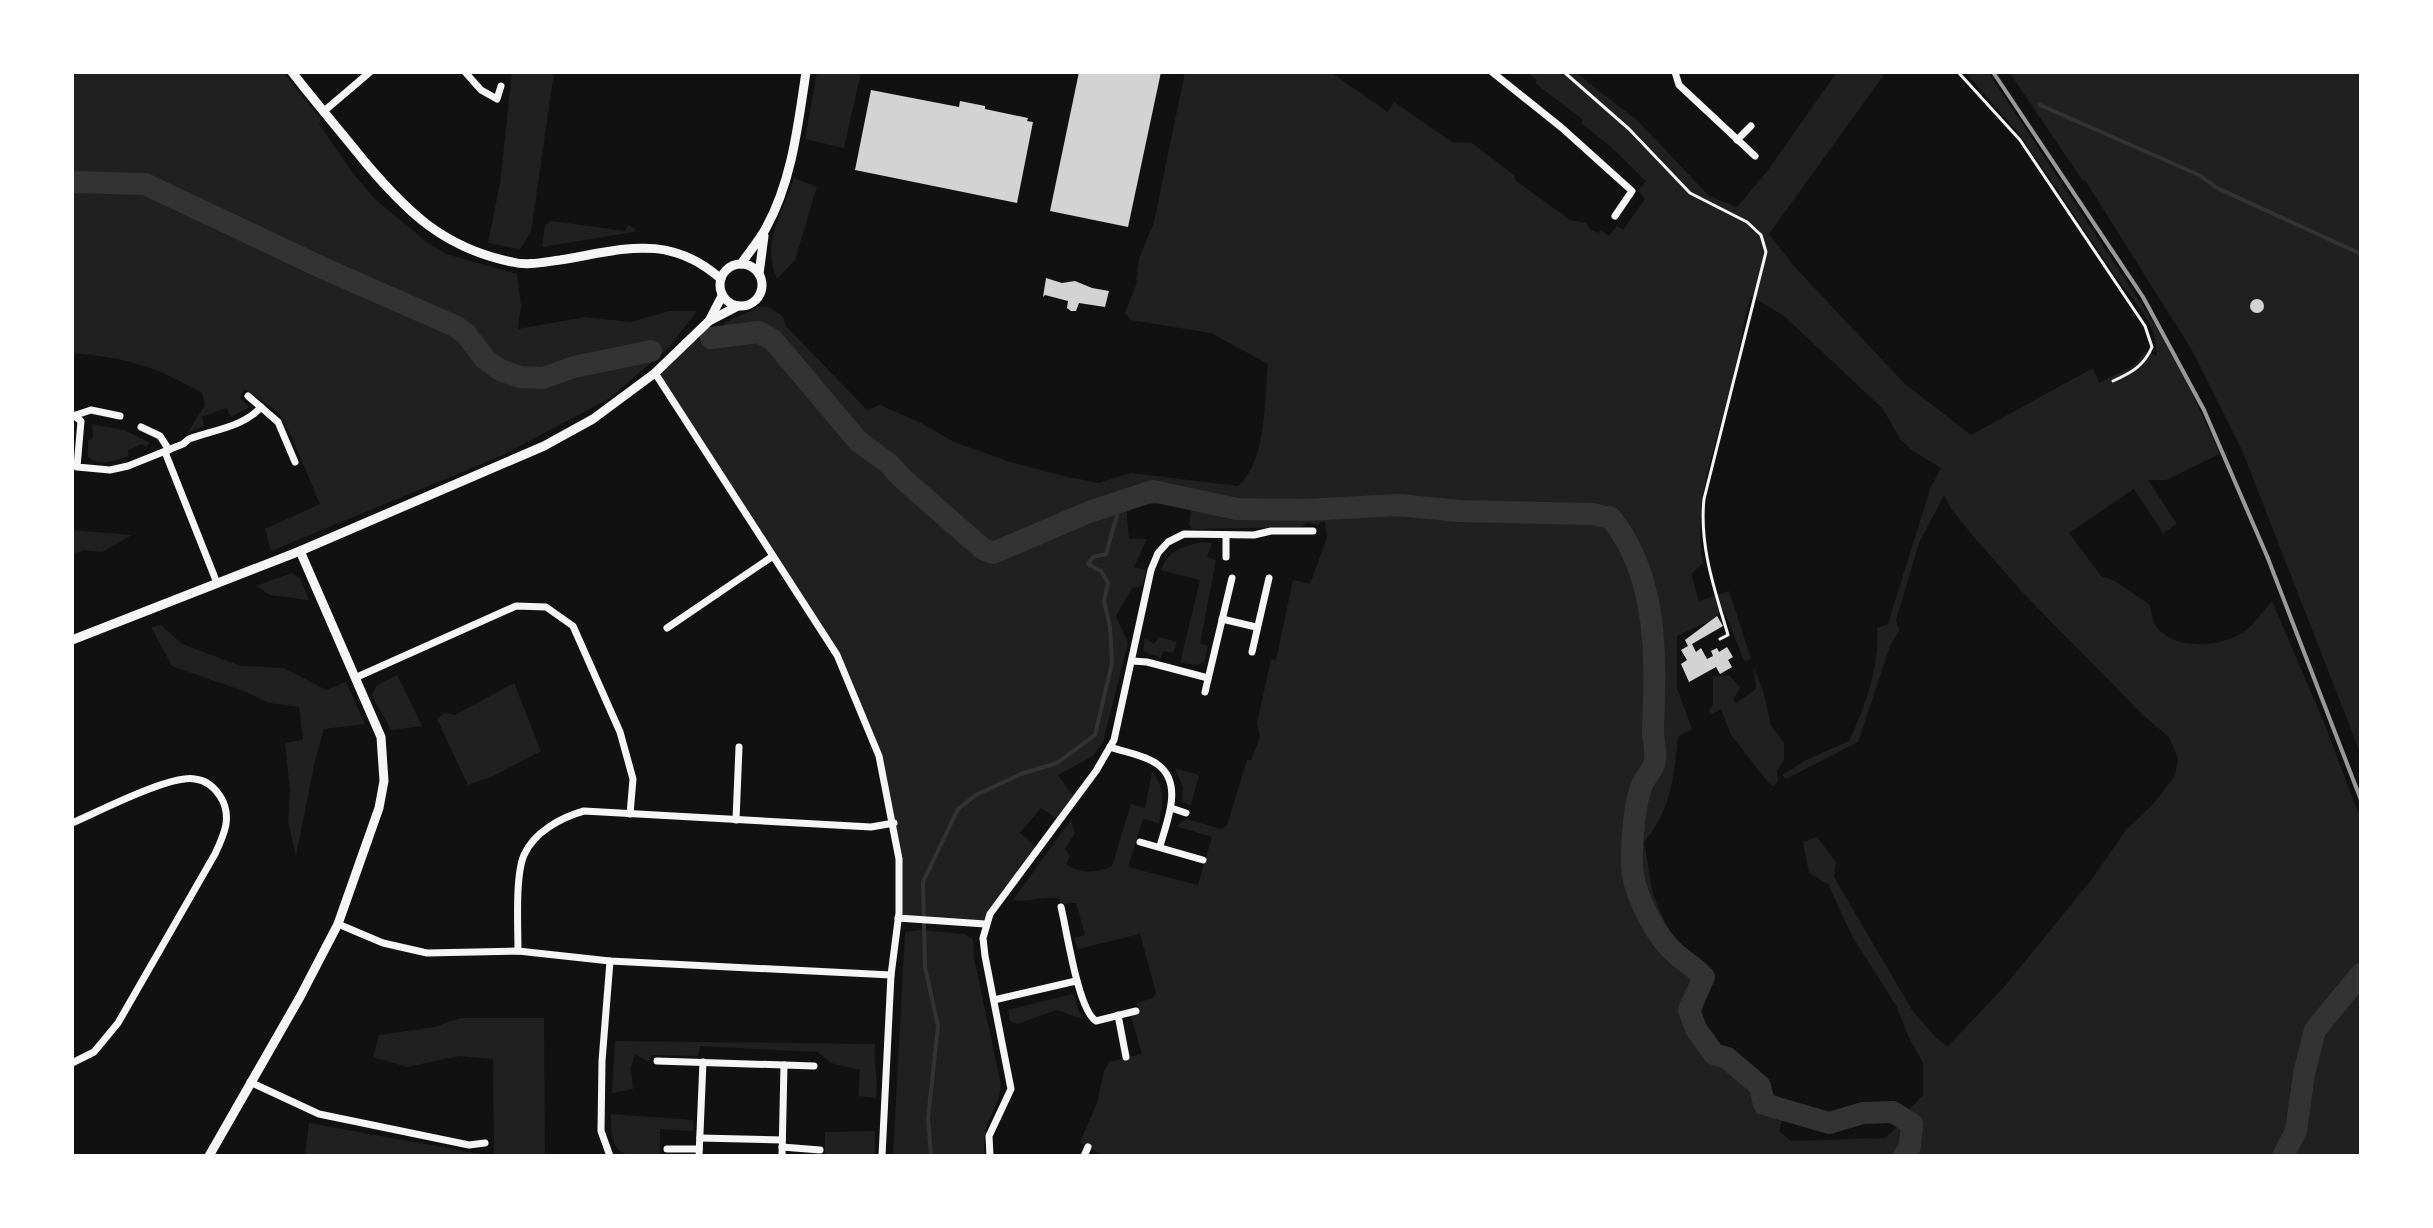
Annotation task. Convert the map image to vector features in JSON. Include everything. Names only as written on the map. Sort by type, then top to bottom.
[{"type":"street","points":[[292,72],[387,190],[414,217],[473,252],[514,263],[532,264],[630,247],[652,247],[676,252],[707,267],[721,279]]},
{"type":"street","points":[[323,112],[370,72]]},
{"type":"street","points":[[465,72],[481,90],[497,99],[501,86]]},
{"type":"street","points":[[709,321],[722,296],[721,279],[728,268],[741,264],[773,214],[793,152],[806,72]]},
{"type":"street","points":[[1492,72],[1562,128],[1632,191],[1615,216]]},
{"type":"street","points":[[1675,72],[1679,85],[1755,156]]},
{"type":"street","points":[[1737,140],[1751,126]]},
{"type":"street","points":[[759,274],[764,232]]},
{"type":"street","points":[[72,640],[300,551],[544,446],[593,419],[655,373],[709,321],[738,306],[752,304],[761,294],[762,280],[754,269],[741,264]]},
{"type":"street","points":[[722,296],[727,302],[738,306]]},
{"type":"street","points":[[655,373],[837,655],[879,756],[899,859],[882,1156]]},
{"type":"street","points":[[248,396],[278,422],[295,462]]},
{"type":"street","points":[[74,415],[81,421],[77,467],[110,470],[245,419],[261,407]]},
{"type":"street","points":[[74,415],[91,410],[120,416]]},
{"type":"street","points":[[141,427],[160,436],[217,583]]},
{"type":"street","points":[[990,1156],[989,1136],[1011,1089],[985,956],[985,924],[1096,771],[1110,747],[1151,570],[1158,553],[1168,542],[1184,534],[1313,531]]},
{"type":"street","points":[[1226,535],[1226,557]]},
{"type":"street","points":[[209,1156],[338,924],[379,808],[384,781],[381,737],[300,551]]},
{"type":"street","points":[[667,628],[773,556]]},
{"type":"street","points":[[1205,692],[1232,578]]},
{"type":"street","points":[[1252,652],[1269,578]]},
{"type":"street","points":[[357,677],[516,606],[546,607],[573,626],[620,732],[633,779],[630,814]]},
{"type":"street","points":[[1222,619],[1256,627]]},
{"type":"street","points":[[1132,661],[1208,678]]},
{"type":"street","points":[[736,820],[739,747]]},
{"type":"street","points":[[1110,747],[1157,763],[1171,785],[1171,808],[1160,846]]},
{"type":"street","points":[[72,823],[165,784],[193,778],[209,783],[220,797],[227,815],[226,831],[215,854],[118,1023],[94,1052],[72,1063]]},
{"type":"street","points":[[1171,808],[1186,813]]},
{"type":"street","points":[[518,951],[519,893],[524,855],[540,834],[568,815],[584,811],[871,827],[894,823]]},
{"type":"street","points":[[1140,842],[1203,860]]},
{"type":"street","points":[[1061,907],[1076,981],[1088,1016],[1096,1021],[1136,1011]]},
{"type":"street","points":[[898,918],[985,924]]},
{"type":"street","points":[[338,924],[383,943],[427,953],[518,951],[610,961],[891,975]]},
{"type":"street","points":[[610,961],[602,1061],[601,1131],[610,1156]]},
{"type":"street","points":[[994,1000],[1076,981]]},
{"type":"street","points":[[1118,1015],[1126,1057]]},
{"type":"street","points":[[657,1061],[814,1066]]},
{"type":"street","points":[[667,1149],[699,1152],[703,1062]]},
{"type":"street","points":[[782,1148],[784,1065]]},
{"type":"street","points":[[250,1082],[319,1114],[469,1145],[485,1143]]},
{"type":"street","points":[[700,1138],[820,1150]]},
{"type":"street","points":[[1084,1156],[1088,1147]]},
{"type":"lane","points":[[1564,72],[1629,129],[1690,193],[1747,222],[1761,235],[1766,252],[1703,511],[1705,544],[1728,635],[1720,639]]},
{"type":"lane","points":[[1958,72],[2020,140],[2145,326],[2152,347],[2147,358],[2133,373],[2113,381]]},
{"type":"shaded area","points":[[72,72],[283,72],[321,119],[319,124],[376,200],[446,254],[517,274],[521,306],[518,329],[585,317],[631,322],[669,311],[697,311],[669,347],[610,398],[501,456],[271,551],[265,529],[320,504],[279,413],[245,389],[240,398],[249,407],[231,417],[226,408],[202,417],[204,426],[188,432],[205,405],[202,393],[139,364],[72,353]]},
{"type":"shaded area","points":[[512,72],[554,72],[531,232],[520,249],[488,243],[500,183]]},
{"type":"shaded area","points":[[817,72],[859,72],[844,148],[805,139]]},
{"type":"shaded area","points":[[1185,72],[1333,74],[1388,112],[1394,102],[1452,142],[1472,143],[1514,175],[1516,181],[1570,220],[1586,223],[1591,230],[1598,233],[1601,230],[1609,236],[1617,226],[1623,230],[1645,199],[1638,191],[1646,181],[1581,123],[1583,120],[1535,83],[1537,80],[1526,72],[1575,72],[1639,122],[1709,196],[1737,207],[1768,170],[1837,72],[1886,72],[1769,234],[1793,265],[1904,383],[1971,435],[2093,368],[2099,383],[2133,366],[2146,351],[2157,356],[2154,335],[2140,309],[2020,135],[1965,72],[1988,72],[2157,328],[2220,454],[2166,480],[2148,480],[2177,524],[2163,533],[2134,489],[2069,533],[2101,576],[2115,581],[2150,605],[2154,623],[2172,639],[2198,644],[2225,641],[2250,627],[2272,601],[2325,725],[2361,820],[2361,1156],[1103,1156],[1080,1142],[1097,1103],[1109,1062],[1142,1054],[1131,1017],[1138,1013],[1137,1003],[1153,998],[1156,993],[1140,934],[1078,949],[1074,938],[1085,935],[1076,903],[1061,904],[1060,899],[1054,898],[1013,900],[1071,820],[1075,833],[1065,849],[1070,856],[1066,864],[1076,870],[1089,871],[1112,866],[1131,804],[1145,808],[1152,772],[1160,784],[1162,796],[1159,823],[1143,819],[1128,867],[1198,885],[1212,837],[1176,826],[1187,819],[1221,829],[1227,825],[1247,760],[1251,760],[1260,737],[1257,723],[1271,659],[1276,660],[1293,580],[1310,584],[1327,538],[1325,522],[1319,525],[1307,523],[1301,527],[1192,529],[1189,525],[1191,510],[1182,503],[1126,505],[1129,539],[1147,539],[1134,567],[1146,570],[1142,586],[1132,588],[1116,616],[1128,643],[1103,742],[1093,756],[1058,775],[1075,798],[1059,820],[1041,808],[1020,833],[1038,848],[985,924],[898,918],[899,859],[879,756],[837,656],[655,373],[689,341],[713,337],[726,322],[759,307],[768,307],[783,316],[786,326],[867,410],[880,405],[954,442],[1010,462],[1063,476],[1099,483],[1131,473],[1238,486],[1254,462],[1259,446],[1268,364],[1211,333],[1130,320],[1125,313],[1136,285],[1139,258],[1154,222]],"holes":[[[1751,296],[1784,316],[1883,409],[1900,439],[1941,468],[1930,489],[1888,624],[1877,628],[1876,657],[1870,686],[1849,741],[1806,760],[1782,775],[1786,779],[1858,742],[1890,646],[1899,630],[1896,620],[1919,543],[1944,495],[1952,510],[2024,594],[2144,716],[2169,737],[2178,759],[2175,776],[2154,803],[2126,830],[2092,879],[2004,987],[1948,1046],[1937,1039],[1912,1010],[1834,877],[1836,862],[1817,837],[1803,842],[1809,873],[1828,884],[1852,936],[1897,1007],[1923,1063],[1923,1095],[1885,1138],[1791,1141],[1779,1131],[1786,1108],[1761,1079],[1694,1042],[1710,983],[1674,944],[1653,894],[1644,842],[1666,805],[1678,737],[1692,729],[1677,688],[1677,636],[1711,620],[1724,610],[1744,661],[1751,659],[1729,591],[1699,601],[1691,574],[1703,563],[1700,540],[1703,496]]]},
{"type":"shaded area","points":[[2009,72],[2361,72],[2361,755],[2242,450],[2193,352],[2085,180]]},
{"type":"shaded area","points":[[794,178],[817,187],[795,260],[777,279],[771,252],[772,240]]},
{"type":"shaded area","points":[[552,221],[625,231],[628,225],[636,229],[634,232],[542,247],[545,225]]},
{"type":"shaded area","points":[[92,424],[124,430],[150,443],[146,447],[142,444],[128,450],[128,456],[123,458],[97,462],[88,457],[88,441],[93,437]]},
{"type":"shaded area","points":[[72,530],[132,535],[102,552],[84,550],[72,555]]},
{"type":"shaded area","points":[[1203,542],[1212,543],[1207,557],[1216,560],[1200,644],[1208,646],[1204,662],[1198,665],[1180,663],[1200,580],[1161,570],[1172,553]]},
{"type":"shaded area","points":[[292,573],[300,578],[309,600],[270,595],[256,586]]},
{"type":"shaded area","points":[[161,625],[182,644],[241,666],[284,668],[326,690],[346,682],[365,724],[324,729],[296,856],[288,821],[290,791],[285,743],[303,740],[299,707],[269,703],[172,666],[151,627]]},
{"type":"shaded area","points":[[1159,637],[1177,642],[1173,653],[1163,651],[1161,658],[1143,651],[1145,638],[1154,644]]},
{"type":"shaded area","points":[[1754,668],[1771,725],[1784,743],[1784,760],[1777,771],[1778,781],[1773,786],[1731,735],[1721,709],[1712,714],[1709,711],[1713,705],[1713,676],[1729,675],[1740,687],[1733,700],[1736,703],[1756,689]]},
{"type":"shaded area","points":[[397,675],[422,726],[391,730],[372,695],[377,685]]},
{"type":"shaded area","points":[[514,683],[541,751],[468,785],[437,719],[444,713],[455,715]]},
{"type":"shaded area","points":[[1175,768],[1199,775],[1191,805],[1182,802],[1183,787]]},
{"type":"shaded area","points":[[920,930],[965,934],[973,939],[974,958],[1001,1085],[987,1126],[985,1156],[893,1156],[905,932]]},
{"type":"shaded area","points":[[1073,994],[1082,1019],[1057,1010],[1017,1024],[1010,1021],[1008,1010]]},
{"type":"shaded area","points":[[460,1018],[544,1018],[545,1156],[494,1156],[493,1059],[459,1056],[407,1067],[373,1057],[379,1035],[435,1027]]},
{"type":"shaded area","points":[[615,1041],[875,1044],[876,1098],[858,1096],[860,1070],[831,1063],[818,1052],[700,1046],[698,1056],[652,1055],[648,1062],[635,1054],[631,1068],[633,1089],[612,1093]]},
{"type":"shaded area","points":[[611,1114],[693,1120],[694,1131],[660,1129],[660,1156],[636,1156],[621,1152],[616,1147]]},
{"type":"shaded area","points":[[309,1123],[491,1156],[305,1156]]},
{"type":"shaded area","points":[[875,1131],[875,1156],[825,1156],[825,1132]]},
{"type":"building","points":[[1079,72],[1161,72],[1128,227],[1050,211]]},
{"type":"building","points":[[871,90],[959,107],[960,101],[1028,118],[1027,121],[1033,122],[1017,203],[855,170]]},
{"type":"building","points":[[1046,278],[1062,283],[1075,281],[1109,291],[1105,307],[1079,303],[1076,311],[1071,311],[1067,308],[1068,301],[1043,297]]},
{"type":"building","points":[[2257,299],[2264,306],[2257,313],[2250,306]]},
{"type":"building","points":[[1717,616],[1723,626],[1692,644],[1696,652],[1701,648],[1707,659],[1713,656],[1711,651],[1717,648],[1719,652],[1727,647],[1733,657],[1728,660],[1732,667],[1720,674],[1716,667],[1689,682],[1681,664],[1687,660],[1681,650],[1688,646],[1685,640]]},
{"type":"waterway","points":[[2040,105],[2199,175],[2217,188],[2361,254]]},
{"type":"waterway","points":[[72,182],[145,184],[455,326],[466,334],[485,359],[500,370],[520,377],[543,378],[574,367],[651,351]]},
{"type":"waterway","points":[[711,338],[759,332],[773,340],[858,441],[888,463],[983,549],[993,553],[1089,512],[1153,491],[1237,509],[1306,510],[1398,505],[1459,511],[1592,514],[1611,518],[1638,566],[1646,591],[1653,645],[1655,760],[1642,785],[1637,804],[1632,842],[1633,875],[1643,906],[1655,928],[1669,947],[1704,977],[1689,1010],[1696,1029],[1714,1054],[1727,1058],[1760,1086],[1764,1104],[1829,1123],[1863,1113],[1893,1112],[1912,1124],[1910,1146],[1904,1156]]},
{"type":"waterway","points":[[931,1156],[928,1118],[938,1026],[925,967],[923,882],[958,809],[976,795],[1021,774],[1057,763],[1095,735],[1112,663],[1110,627],[1104,601],[1108,583],[1101,571],[1088,564],[1093,557],[1106,554],[1121,501]]},
{"type":"waterway","points":[[2283,1156],[2296,1131],[2304,1074],[2315,1030],[2361,974]]},
{"type":"railway","points":[[1993,72],[2143,297],[2204,410],[2267,556],[2361,800]]}]
